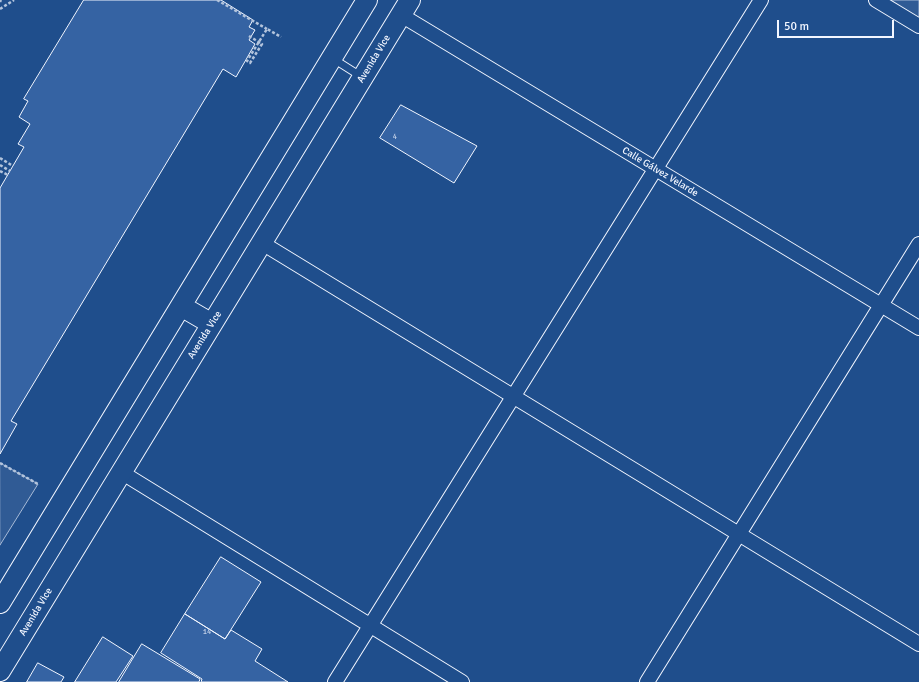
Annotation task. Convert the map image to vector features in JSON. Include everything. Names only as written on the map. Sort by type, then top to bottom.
[{"type":"main road","points":[[0,603],[367,0]]},
{"type":"main road","name":"Avenida Vice","points":[[0,671],[405,8]]},
{"type":"main road","points":[[181,306],[212,324]]},
{"type":"street","points":[[335,682],[761,0]]},
{"type":"street","points":[[876,0],[919,26]]},
{"type":"street","name":"Calle Gálvez Velarde","points":[[405,8],[655,169],[919,328]]},
{"type":"street","points":[[262,243],[919,644]]},
{"type":"street","points":[[647,682],[919,244]]},
{"type":"street","points":[[121,472],[462,682]]},
{"type":"lane","points":[[332,58],[363,77]]},
{"type":"path","points":[[0,9],[14,0]]},
{"type":"path","points":[[217,0],[281,37]]},
{"type":"path","points":[[249,36],[256,40],[262,44],[250,63],[247,61],[259,43],[262,37],[267,29]]},
{"type":"path","points":[[0,158],[14,166]]},
{"type":"path","points":[[0,165],[10,171]]},
{"type":"path","points":[[0,171],[8,175]]},
{"type":"path","points":[[0,463],[38,484]]},
{"type":"shaded area","points":[[884,0],[919,0],[919,21]]},
{"type":"shaded area","points":[[0,463],[38,484],[0,545]]},
{"type":"building","points":[[84,0],[221,0],[253,20],[249,27],[255,30],[249,40],[255,44],[236,77],[223,69],[11,421],[17,424],[0,454],[0,188],[24,147],[18,144],[30,124],[19,117],[28,101],[24,99]]},
{"type":"building","points":[[401,105],[477,146],[454,183],[380,138]]},
{"type":"building","points":[[221,557],[261,582],[225,639],[185,614]]},
{"type":"building","points":[[185,614],[225,639],[231,630],[262,649],[255,661],[288,682],[201,682],[202,679],[161,653]]},
{"type":"building","points":[[103,637],[133,656],[116,682],[75,682]]},
{"type":"building","points":[[142,644],[200,679],[199,682],[119,682]]},
{"type":"building","points":[[38,663],[64,677],[61,682],[27,682]]}]
